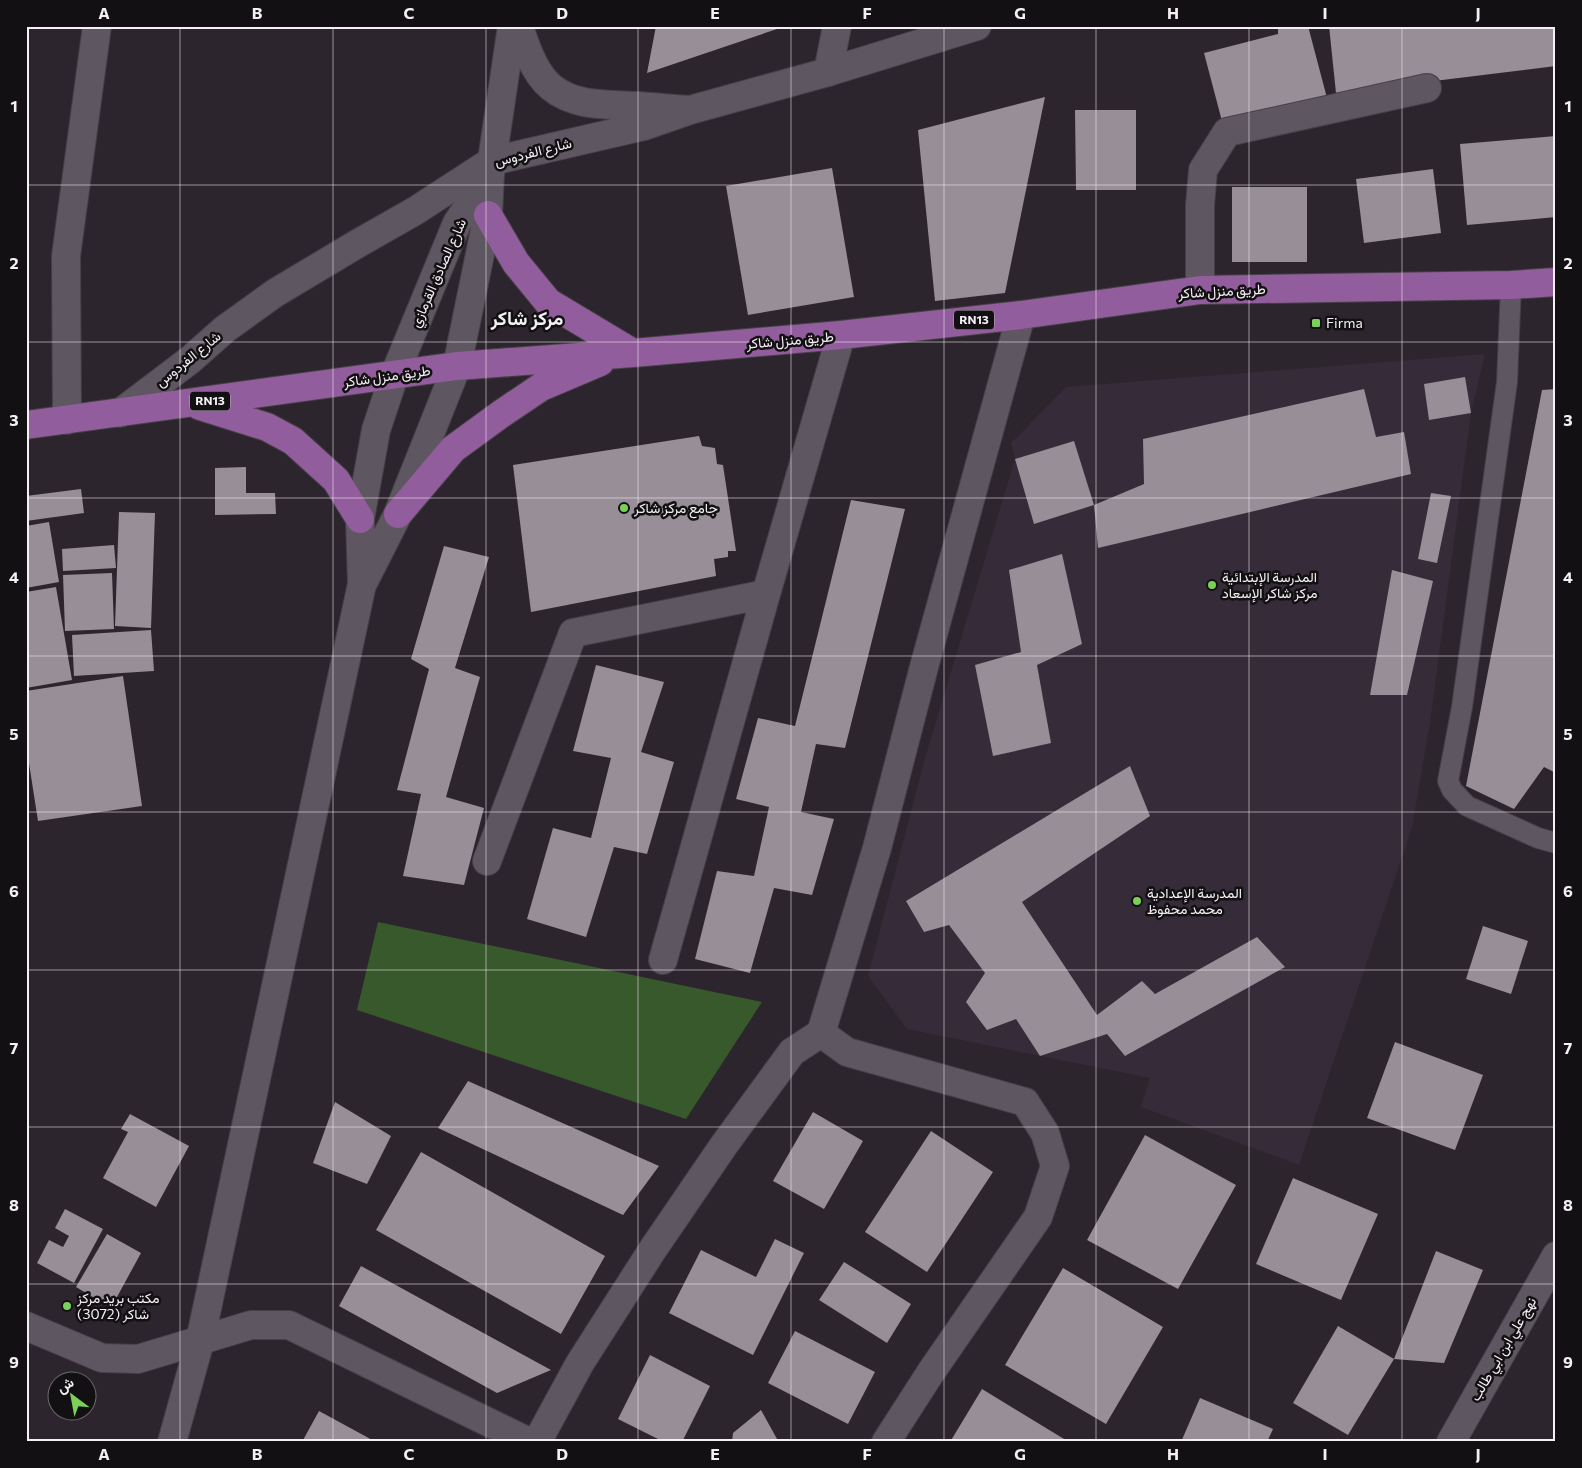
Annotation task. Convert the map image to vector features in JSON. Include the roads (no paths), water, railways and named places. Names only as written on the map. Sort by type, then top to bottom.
[{"type":"main road","points":[[488,215],[516,263],[548,302],[625,354]]},
{"type":"main road","name":"طريق منزل شاكر","points":[[26,425],[191,404],[457,366],[625,354],[841,335],[1021,315],[1200,290],[1511,285],[1556,282]]},
{"type":"main road","points":[[398,514],[453,449],[501,414],[541,387],[625,354]]},
{"type":"main road","points":[[191,404],[267,427],[293,441],[336,480],[360,520]]},
{"type":"street","points":[[67,420],[66,256],[97,26]]},
{"type":"street","name":"شارع الصادق القرمازي","points":[[362,584],[398,514],[457,366],[488,215],[491,167],[512,26]]},
{"type":"street","points":[[519,26],[537,70],[551,87],[566,95],[586,103],[690,110]]},
{"type":"street","points":[[828,72],[837,26]]},
{"type":"street","name":"شارع الفردوس","points":[[120,413],[190,360],[225,329],[275,293],[491,167],[644,126],[690,110],[828,72],[977,26]]},
{"type":"street","points":[[1200,290],[1200,205],[1203,170],[1227,132],[1428,88]]},
{"type":"street","name":"شارع الصادق القرمازي","points":[[362,584],[360,520],[376,430],[394,376],[457,223],[491,167]]},
{"type":"street","points":[[537,1442],[586,1355],[653,1248],[724,1145],[792,1052],[820,1033],[877,848],[924,667],[1021,315]]},
{"type":"street","points":[[664,960],[766,594],[841,335]]},
{"type":"street","points":[[172,1442],[200,1341],[362,584]]},
{"type":"street","points":[[488,862],[572,633],[766,594]]},
{"type":"street","points":[[820,1033],[847,1052],[1025,1102],[1045,1133],[1055,1166],[1038,1217],[931,1372],[886,1442]]},
{"type":"street","name":"نهج علي ابن ابي طالب","points":[[1451,1442],[1556,1256]]},
{"type":"street","points":[[26,1326],[102,1358],[138,1359],[251,1325],[289,1325],[529,1442]]},
{"type":"lane","points":[[1511,285],[1507,382],[1462,707],[1448,782],[1452,790],[1467,806],[1538,838],[1556,843]]},
{"type":"place","name":"Firma","points":[[1316,323]]},
{"type":"place","name":"جامع مركز شاكر","points":[[624,508]]},
{"type":"place","name":"المدرسة الإبتدائية مركز شاكر الإسعاد","points":[[1212,585]]},
{"type":"place","name":"المدرسة الإعدادية محمد محفوظ","points":[[1137,901]]},
{"type":"place","name":"مكتب بريد مركز شاكر (3072)","points":[[67,1306]]},
{"type":"district","name":"مركز شاكر","points":[[527,318]]}]
